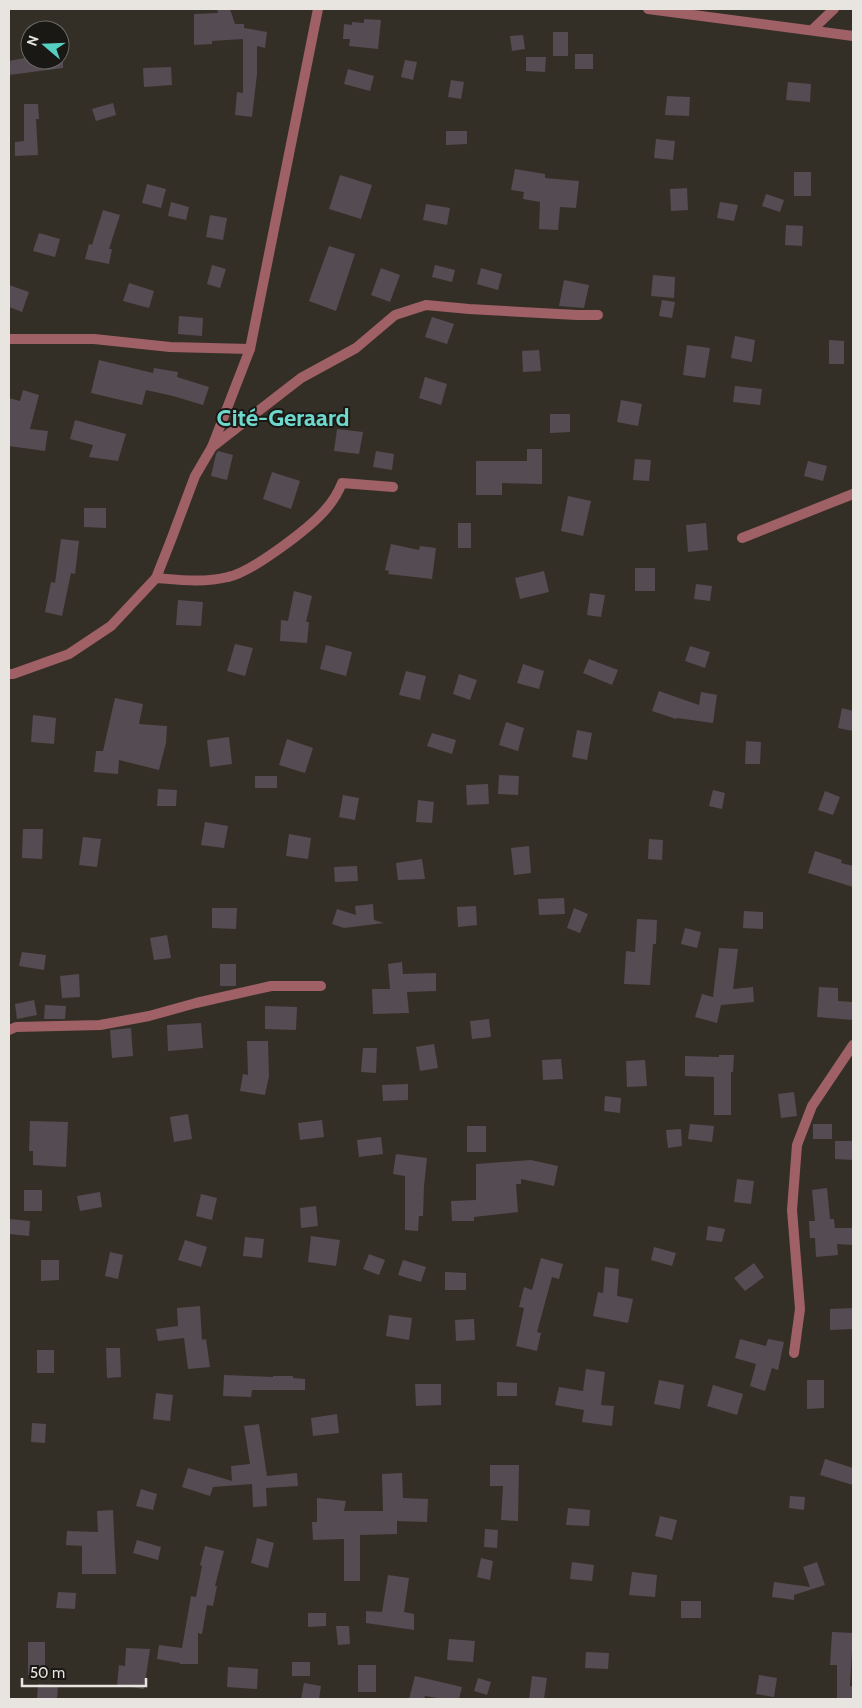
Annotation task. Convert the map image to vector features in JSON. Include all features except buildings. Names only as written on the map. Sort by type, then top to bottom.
[{"type":"street","points":[[9,674],[68,654],[111,626],[156,578],[195,476],[212,447],[250,349],[318,9]]},
{"type":"street","points":[[648,9],[853,36]]},
{"type":"street","points":[[812,30],[834,9]]},
{"type":"street","points":[[212,447],[301,378],[356,348],[395,315],[426,305],[577,315],[598,314]]},
{"type":"street","points":[[9,338],[94,339],[170,347],[250,349]]},
{"type":"street","points":[[156,578],[201,582],[231,577],[263,560],[298,534],[325,510],[337,494],[342,483],[393,487]]},
{"type":"street","points":[[742,538],[853,494]]},
{"type":"street","points":[[9,1030],[16,1028],[100,1025],[149,1016],[271,986],[321,986]]},
{"type":"street","points":[[794,1353],[800,1310],[792,1210],[797,1145],[812,1106],[853,1045]]},
{"type":"district","name":"Cité-Geraard","points":[[283,418]]}]
